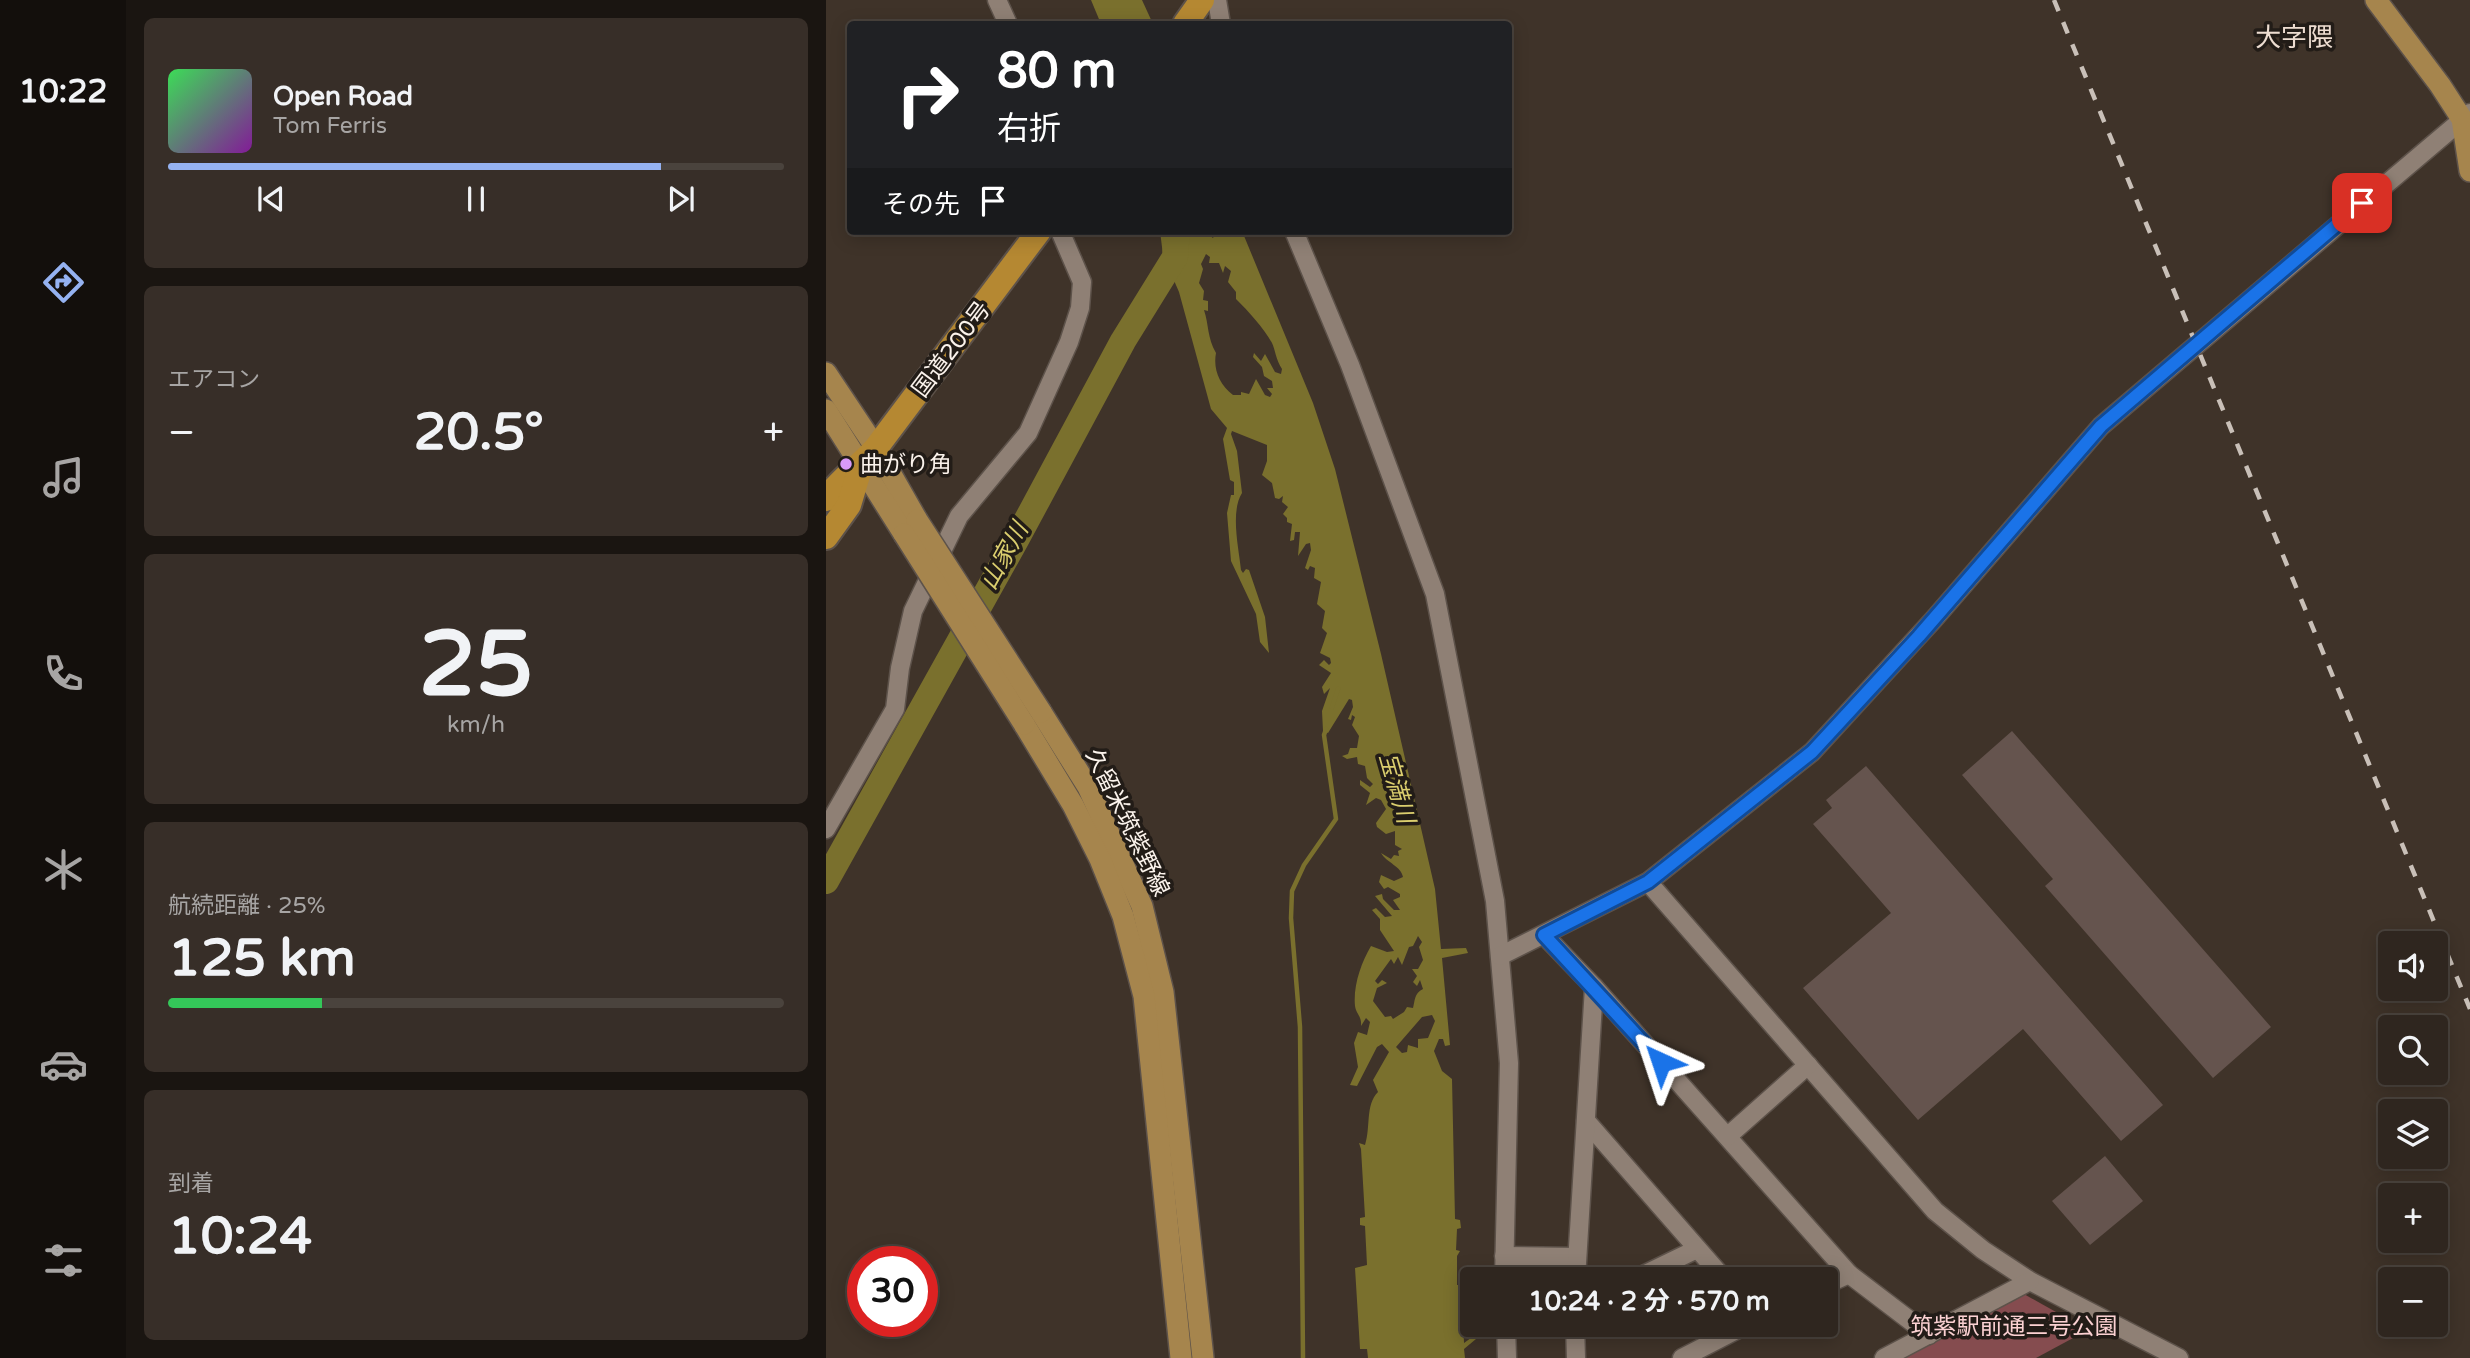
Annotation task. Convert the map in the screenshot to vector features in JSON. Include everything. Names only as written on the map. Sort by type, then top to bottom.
[{"type":"highway","points":[[1187,21],[1202,0]]},
{"type":"highway","name":"国道200号","points":[[826,499],[836,485],[869,456],[936,371],[1036,235]]},
{"type":"highway","name":"国道200号","points":[[826,537],[849,505],[869,456]]},
{"type":"main road","points":[[2376,0],[2466,116],[2470,170]]},
{"type":"main road","name":"久留米筑紫野線","points":[[826,373],[869,456],[911,527],[1033,718],[1088,787],[1142,906],[1163,992],[1203,1358]]},
{"type":"main road","name":"久留米筑紫野線","points":[[826,410],[869,456]]},
{"type":"main road","name":"久留米筑紫野線","points":[[1033,718],[1100,859],[1123,916],[1144,996],[1181,1358]]},
{"type":"street","points":[[997,0],[1007,21]]},
{"type":"street","points":[[1217,0],[1220,21]]},
{"type":"street","points":[[1500,956],[1648,882],[1812,752],[1934,619],[2101,426],[2466,116]]},
{"type":"street","points":[[826,829],[895,709],[900,668],[913,611],[951,532],[959,516],[1028,433],[1069,342],[1080,308],[1082,282],[1062,235]]},
{"type":"street","points":[[1296,235],[1350,365],[1435,594],[1495,901],[1509,1063],[1504,1267]]},
{"type":"street","points":[[1648,882],[1936,1210],[1983,1250],[2030,1281],[2179,1358]]},
{"type":"street","points":[[1544,935],[1594,987],[1849,1274],[1929,1335]]},
{"type":"street","points":[[1576,1267],[1594,987]]},
{"type":"street","points":[[1728,1136],[1808,1065]]},
{"type":"street","points":[[1586,1121],[1713,1267]]},
{"type":"street","points":[[1660,1267],[1697,1249]]},
{"type":"street","points":[[1504,1256],[1576,1257]]},
{"type":"street","points":[[1838,1280],[1849,1274]]},
{"type":"street","points":[[1884,1358],[2030,1281]]},
{"type":"street","points":[[1506,1337],[1507,1358]]},
{"type":"street","points":[[1575,1337],[1576,1358]]},
{"type":"street","points":[[1682,1358],[1723,1337]]},
{"type":"green space","name":"筑紫駅前通三号公園","points":[[2015,1289],[2088,1330],[2036,1358],[1883,1358]]},
{"type":"water","points":[[1091,0],[1142,0],[1152,21],[1100,21]]},
{"type":"water","name":"宝満川","points":[[1160,235],[1209,235],[1213,238],[1214,235],[1244,235],[1313,403],[1335,469],[1435,889],[1441,949],[1466,948],[1468,953],[1442,958],[1450,1045],[1445,1046],[1443,1039],[1439,1039],[1434,1051],[1442,1071],[1452,1079],[1455,1219],[1460,1220],[1461,1228],[1457,1229],[1456,1250],[1460,1251],[1457,1256],[1457,1285],[1460,1285],[1460,1337],[1464,1337],[1464,1343],[1472,1337],[1478,1337],[1464,1349],[1465,1358],[1368,1358],[1367,1349],[1360,1349],[1355,1268],[1367,1265],[1365,1226],[1360,1225],[1360,1218],[1365,1217],[1359,1143],[1365,1145],[1371,1103],[1378,1092],[1373,1080],[1389,1052],[1382,1044],[1377,1047],[1357,1086],[1350,1085],[1358,1067],[1354,1043],[1358,1032],[1367,1035],[1370,1022],[1366,1018],[1361,1026],[1355,1006],[1355,991],[1361,967],[1371,946],[1387,952],[1394,951],[1380,930],[1380,919],[1372,910],[1376,908],[1385,917],[1392,916],[1375,896],[1382,894],[1383,899],[1394,910],[1400,910],[1393,900],[1400,897],[1400,894],[1388,887],[1384,889],[1379,882],[1381,875],[1394,881],[1403,877],[1400,870],[1381,853],[1391,859],[1394,855],[1399,856],[1398,851],[1402,849],[1395,845],[1395,831],[1386,834],[1377,827],[1376,823],[1386,809],[1381,800],[1376,798],[1366,805],[1370,793],[1360,785],[1360,780],[1370,787],[1373,784],[1367,778],[1365,766],[1358,764],[1357,757],[1347,759],[1342,756],[1348,754],[1350,748],[1357,748],[1359,736],[1352,725],[1355,717],[1352,715],[1351,720],[1348,719],[1353,707],[1352,700],[1349,699],[1328,733],[1323,731],[1322,711],[1330,688],[1324,694],[1322,687],[1331,673],[1319,665],[1324,660],[1329,665],[1331,663],[1330,658],[1320,653],[1327,633],[1322,628],[1325,611],[1317,604],[1321,582],[1314,578],[1315,568],[1305,568],[1311,550],[1310,543],[1306,544],[1298,556],[1300,532],[1295,532],[1294,540],[1290,541],[1292,524],[1287,522],[1283,514],[1288,507],[1282,502],[1283,496],[1275,498],[1272,483],[1262,475],[1267,461],[1267,445],[1232,431],[1242,493],[1236,510],[1241,570],[1243,573],[1246,569],[1249,570],[1265,617],[1269,653],[1260,642],[1256,614],[1231,561],[1227,513],[1231,495],[1234,495],[1234,482],[1230,480],[1223,439],[1227,428],[1211,409],[1179,292],[1163,255]],"holes":[[[1206,254],[1210,257],[1209,263],[1219,263],[1223,273],[1225,266],[1231,271],[1228,282],[1236,292],[1236,299],[1260,325],[1272,343],[1282,369],[1281,374],[1275,372],[1265,354],[1261,361],[1254,353],[1253,357],[1262,367],[1264,376],[1272,381],[1273,388],[1267,388],[1272,394],[1270,397],[1265,395],[1256,379],[1249,394],[1241,392],[1241,395],[1233,395],[1218,376],[1216,353],[1204,310],[1208,311],[1208,301],[1203,300],[1204,291],[1199,283],[1203,269],[1201,264]],[[1418,936],[1422,942],[1419,947],[1423,960],[1418,969],[1412,969],[1417,976],[1413,982],[1417,986],[1420,980],[1423,989],[1416,995],[1413,1008],[1407,1007],[1393,1019],[1391,1016],[1385,1017],[1373,1001],[1377,988],[1387,983],[1382,980],[1378,984],[1375,981],[1391,959],[1394,964],[1398,957],[1402,965],[1409,947],[1413,946]],[[1432,1015],[1435,1021],[1428,1038],[1418,1039],[1418,1048],[1408,1045],[1407,1052],[1402,1053],[1396,1047],[1422,1017]]]},
{"type":"building","points":[[2012,731],[2271,1027],[2213,1078],[2045,886],[2053,879],[1962,775]]},
{"type":"building","points":[[1866,766],[2163,1105],[2121,1141],[2023,1029],[1918,1120],[1803,988],[1891,913],[1813,824],[1832,808],[1826,800]]},
{"type":"building","points":[[2105,1156],[2143,1201],[2090,1245],[2052,1201]]},
{"type":"waterway","name":"山家川","points":[[826,881],[1016,540],[1123,341],[1175,257],[1177,235]]},
{"type":"waterway","points":[[1332,707],[1338,689]]},
{"type":"waterway","points":[[1303,1358],[1300,1027],[1291,918],[1292,891],[1304,865],[1336,819],[1324,735],[1326,729]]},
{"type":"railway","points":[[2054,0],[2470,1009]]},
{"type":"place","name":"曲がり角","points":[[846,464]]},
{"type":"district","name":"大字隈","points":[[2294,37]]},
{"type":"route","points":[[1661,1062],[1544,935],[1648,882],[1812,752],[1919,636],[2101,426],[2362,203]]}]
